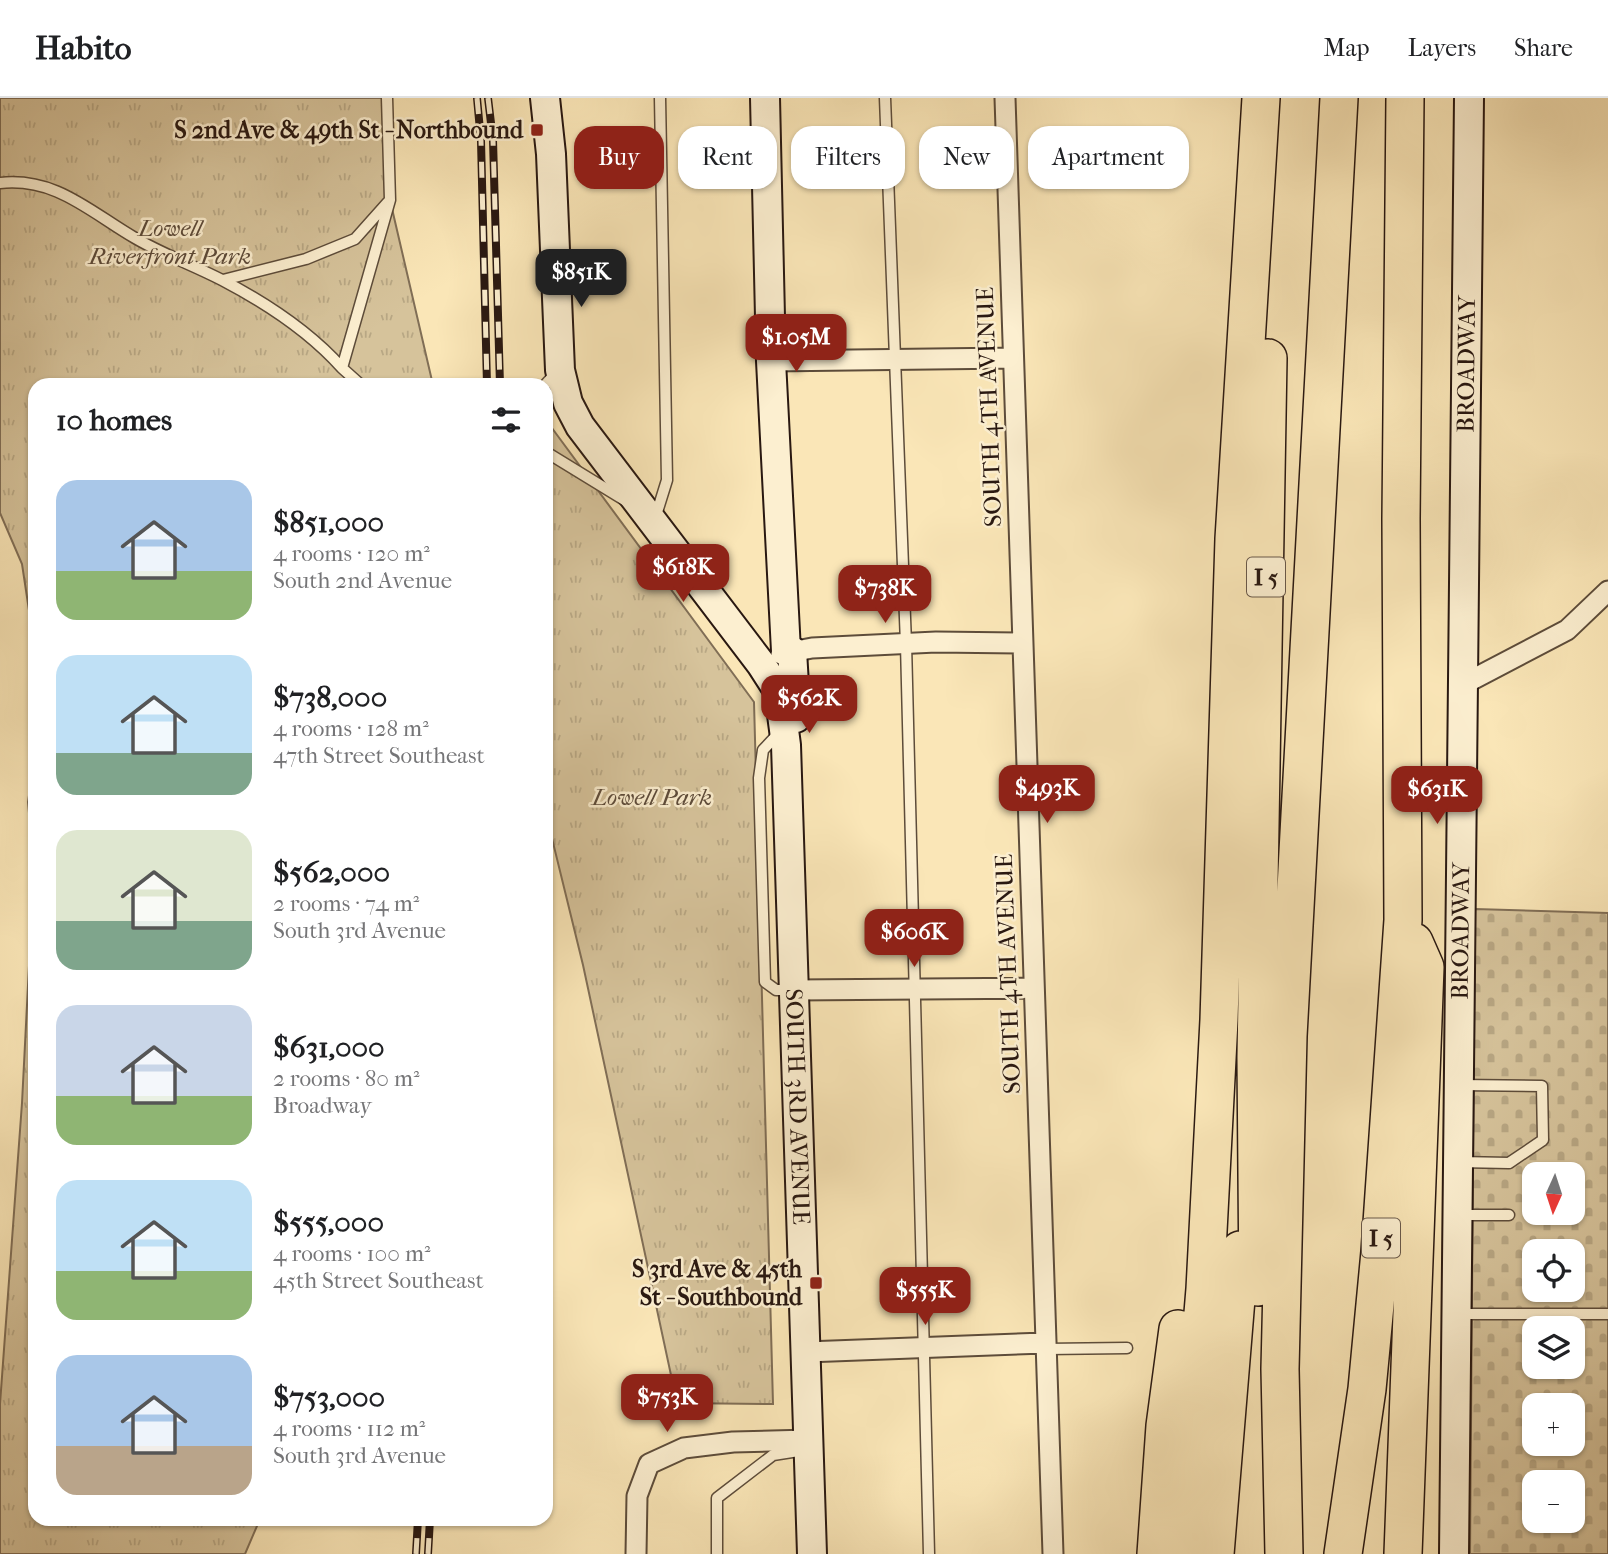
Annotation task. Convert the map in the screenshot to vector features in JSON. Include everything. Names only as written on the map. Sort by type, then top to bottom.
[{"type":"highway","points":[[1183,1554],[1205,1289],[1219,1020],[1234,539],[1261,98]]},
{"type":"highway","name":"I 5","points":[[1215,1554],[1256,1057],[1266,622],[1269,98]]},
{"type":"highway","points":[[1284,1554],[1280,1369],[1288,1036],[1339,98]]},
{"type":"highway","name":"I 5","points":[[1343,1554],[1367,1389],[1380,1252],[1404,920],[1401,519],[1405,98]]},
{"type":"highway","points":[[1403,1554],[1425,967],[1404,920]]},
{"type":"highway","points":[[1157,1536],[1165,1426],[1219,1020]]},
{"type":"highway","points":[[1256,1057],[1261,1554]]},
{"type":"street","name":"SOUTH 3RD AVENUE","points":[[545,98],[551,154],[552,377]]},
{"type":"street","points":[[765,98],[771,361],[796,742],[789,825]]},
{"type":"street","name":"SOUTH 4TH AVENUE","points":[[1004,98],[1053,1554]]},
{"type":"street","name":"BROADWAY","points":[[1454,1554],[1469,98]]},
{"type":"street","points":[[771,361],[1012,358]]},
{"type":"street","name":"SOUTH 3RD AVENUE","points":[[553,379],[580,426],[761,664],[779,692],[784,727],[789,825],[812,1554]]},
{"type":"street","points":[[1462,685],[1567,630],[1608,591]]},
{"type":"street","points":[[761,664],[789,651],[906,643],[1021,643]]},
{"type":"street","points":[[795,990],[1033,988]]},
{"type":"street","points":[[806,1352],[1045,1346]]},
{"type":"street","points":[[636,1554],[637,1496],[649,1464],[684,1448],[733,1442],[809,1445]]},
{"type":"lane","points":[[342,368],[390,200],[387,98]]},
{"type":"lane","points":[[553,456],[645,513],[658,509],[667,480],[660,98]]},
{"type":"lane","points":[[884,98],[897,360],[906,643],[913,989],[926,1348],[929,1554]]},
{"type":"lane","points":[[0,183],[25,180],[76,199],[136,239],[223,280],[273,311],[327,351],[353,378]]},
{"type":"lane","points":[[223,280],[306,260],[355,239],[390,200]]},
{"type":"lane","points":[[784,727],[763,750],[759,778],[765,982],[776,990],[795,990]]},
{"type":"lane","points":[[1459,1162],[1509,1163],[1543,1140],[1542,1086],[1460,1085]]},
{"type":"lane","points":[[1458,1215],[1509,1215]]},
{"type":"lane","points":[[1457,1314],[1608,1314]]},
{"type":"lane","points":[[1045,1346],[1127,1348]]},
{"type":"lane","points":[[717,1554],[714,1504],[717,1498],[773,1455],[809,1445]]},
{"type":"green space","name":"Lowell Riverfront Park","points":[[0,98],[387,98],[390,200],[431,378],[28,378],[28,604],[22,564],[0,513]]},
{"type":"green space","name":"Lowell Park","points":[[553,429],[754,702],[773,1404],[677,1403],[583,965],[553,843]]},
{"type":"green space","points":[[1475,909],[1608,913],[1608,1554],[1470,1554]]},
{"type":"green space","points":[[28,986],[28,1526],[257,1526],[245,1554],[0,1554],[0,1404]]},
{"type":"railway","points":[[477,98],[481,141],[487,378]]},
{"type":"railway","points":[[488,98],[493,140],[500,378]]},
{"type":"railway","points":[[416,1554],[418,1526]]},
{"type":"railway","points":[[428,1554],[430,1526]]},
{"type":"place","name":"S 2nd Ave & 49th St - Northbound","points":[[537,130]]},
{"type":"place","name":"S 3rd Ave & 45th St - Southbound","points":[[816,1283]]}]
